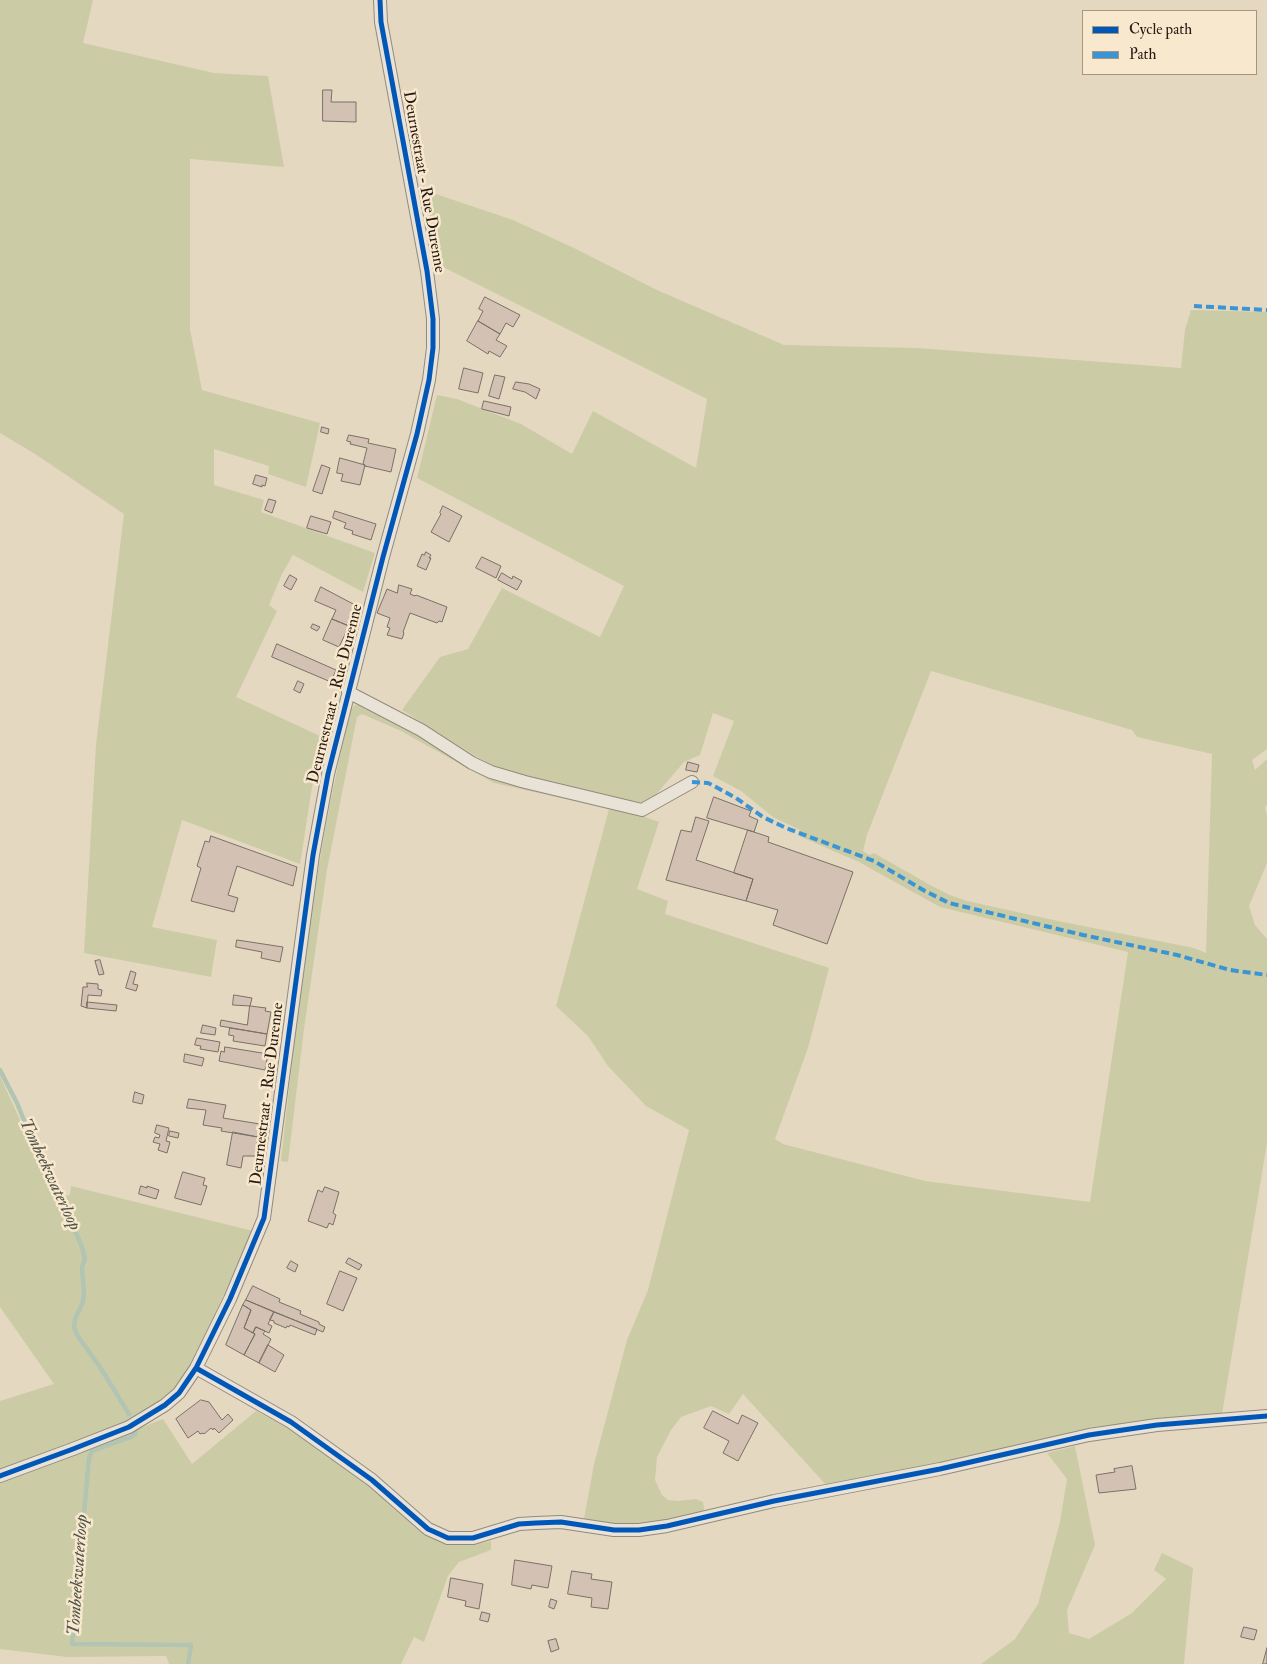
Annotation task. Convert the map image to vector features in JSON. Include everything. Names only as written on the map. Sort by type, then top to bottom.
[{"type":"street","name":"Deurnestraat - Rue Durenne","points":[[0,1476],[73,1450],[134,1424],[174,1398],[196,1368],[230,1299],[264,1218],[313,855],[328,774],[417,434],[429,380],[433,348],[433,319],[427,271],[381,22],[380,0]]},
{"type":"street","points":[[348,692],[421,730],[472,763],[490,772],[525,782],[642,810],[692,782]]},
{"type":"street","points":[[196,1368],[306,1432],[372,1480],[428,1529],[448,1538],[473,1538],[519,1524],[536,1523],[561,1522],[614,1530],[639,1530],[667,1526],[774,1501],[940,1469],[1089,1436],[1157,1425],[1267,1416]]},
{"type":"green space","points":[[0,0],[93,0],[83,43],[214,73],[268,76],[284,167],[190,159],[190,329],[202,390],[320,423],[306,487],[268,474],[269,466],[214,449],[214,485],[264,500],[261,512],[375,553],[363,592],[293,555],[282,574],[269,605],[277,611],[236,697],[320,736],[300,864],[182,820],[152,927],[217,940],[211,977],[84,953],[96,744],[124,514],[35,454],[0,433]]},
{"type":"green space","points":[[427,191],[513,220],[657,290],[784,345],[917,348],[1181,368],[1185,330],[1191,310],[1267,312],[1267,749],[1252,760],[1255,770],[1267,759],[1267,805],[1265,808],[1267,815],[1267,863],[1249,906],[1255,925],[1267,939],[1267,1143],[1222,1414],[1093,1427],[995,1451],[828,1487],[743,1394],[729,1414],[711,1406],[681,1417],[671,1430],[657,1457],[655,1480],[662,1495],[668,1500],[696,1499],[703,1502],[705,1514],[630,1527],[584,1519],[594,1464],[627,1340],[648,1290],[689,1130],[646,1106],[608,1066],[588,1036],[556,1006],[609,809],[494,783],[401,731],[362,714],[357,717],[327,870],[304,1029],[288,1162],[281,1161],[308,934],[317,877],[338,765],[351,709],[355,705],[360,704],[421,733],[464,762],[645,814],[645,817],[659,822],[637,889],[668,901],[665,914],[829,968],[808,1048],[775,1139],[783,1144],[925,1181],[1090,1202],[1128,952],[940,907],[859,862],[799,836],[800,830],[773,817],[741,791],[713,776],[734,721],[713,713],[700,755],[684,762],[648,804],[531,779],[490,765],[402,710],[440,657],[468,649],[502,588],[600,637],[624,586],[417,478],[437,395],[457,399],[521,424],[572,454],[593,411],[696,468],[707,399],[435,263]],"holes":[[[931,671],[1132,730],[1137,737],[1212,754],[1206,953],[1194,948],[967,901],[932,886],[874,853],[869,855],[863,851],[867,835]]]},
{"type":"green space","points":[[0,1076],[55,1197],[70,1195],[71,1186],[253,1231],[195,1357],[184,1378],[169,1394],[146,1412],[127,1422],[0,1473],[0,1401],[54,1384],[0,1307]]},
{"type":"green space","points":[[256,1411],[289,1428],[383,1492],[444,1542],[473,1545],[491,1541],[491,1550],[459,1562],[448,1576],[424,1642],[414,1637],[401,1664],[169,1664],[166,1656],[67,1657],[0,1649],[0,1482],[163,1419],[192,1464]]},
{"type":"green space","points":[[1075,1446],[1095,1545],[1067,1610],[1069,1633],[1089,1639],[1132,1613],[1166,1579],[1154,1570],[1162,1553],[1193,1568],[1184,1664],[981,1664],[1015,1639],[1038,1604],[1060,1522],[1067,1479],[1047,1453]]},
{"type":"building","points":[[323,90],[332,90],[331,102],[356,102],[356,122],[323,121]]},
{"type":"building","points":[[485,297],[520,315],[513,327],[506,323],[500,334],[478,321],[483,311],[479,309]]},
{"type":"building","points":[[478,321],[500,334],[496,340],[507,346],[500,357],[489,351],[488,354],[467,341]]},
{"type":"building","points":[[464,368],[483,373],[478,393],[459,389]]},
{"type":"building","points":[[495,375],[505,377],[499,399],[489,396]]},
{"type":"building","points":[[516,382],[529,384],[540,389],[536,399],[525,392],[513,389]]},
{"type":"building","points":[[484,401],[511,407],[509,416],[482,409]]},
{"type":"building","points":[[322,427],[329,429],[328,434],[321,432]]},
{"type":"building","points":[[349,435],[369,439],[368,443],[396,449],[391,472],[365,466],[363,464],[367,448],[350,444],[351,442],[347,441]]},
{"type":"building","points":[[340,458],[365,465],[360,485],[341,481],[343,474],[337,473]]},
{"type":"building","points":[[322,465],[330,468],[322,494],[313,491]]},
{"type":"building","points":[[256,475],[267,478],[265,486],[253,484]]},
{"type":"building","points":[[269,499],[276,501],[272,513],[265,510]]},
{"type":"building","points":[[443,506],[462,516],[449,542],[431,532],[441,514]]},
{"type":"building","points":[[335,511],[376,524],[371,540],[352,534],[353,531],[344,528],[346,523],[333,518]]},
{"type":"building","points":[[311,516],[331,522],[327,534],[307,528]]},
{"type":"building","points":[[426,552],[431,555],[429,558],[431,558],[426,570],[417,566],[422,554],[424,555]]},
{"type":"building","points":[[482,557],[501,566],[496,578],[476,568]]},
{"type":"building","points":[[502,573],[512,579],[513,576],[522,581],[517,590],[498,580]]},
{"type":"building","points":[[290,575],[297,579],[291,590],[284,586]]},
{"type":"building","points":[[399,585],[412,589],[410,594],[447,607],[442,622],[439,621],[437,623],[410,613],[402,639],[387,635],[390,628],[387,627],[390,618],[377,613],[387,589],[397,593]]},
{"type":"building","points":[[321,587],[357,606],[349,626],[332,619],[336,610],[315,601]]},
{"type":"building","points":[[332,619],[349,626],[339,647],[323,640]]},
{"type":"building","points":[[313,624],[320,627],[317,631],[311,628]]},
{"type":"building","points":[[277,644],[336,670],[331,682],[272,657]]},
{"type":"building","points":[[298,681],[304,684],[300,693],[294,690]]},
{"type":"building","points":[[688,762],[699,765],[697,772],[686,770]]},
{"type":"building","points":[[714,797],[751,811],[749,816],[758,820],[754,832],[707,818]]},
{"type":"building","points":[[696,817],[709,821],[696,860],[753,879],[746,901],[666,880],[681,830],[691,832]]},
{"type":"building","points":[[748,830],[769,837],[768,842],[853,872],[827,944],[773,925],[778,910],[746,901],[753,879],[734,873]]},
{"type":"building","points":[[211,836],[297,867],[293,886],[237,866],[228,895],[238,898],[234,912],[191,901],[201,868],[197,866],[205,841],[209,842]]},
{"type":"building","points":[[237,940],[283,947],[280,962],[261,958],[262,952],[236,947]]},
{"type":"building","points":[[100,960],[104,974],[99,975],[95,961]]},
{"type":"building","points":[[131,971],[136,973],[133,984],[138,985],[136,991],[126,988]]},
{"type":"building","points":[[87,983],[98,984],[98,989],[102,990],[101,996],[88,995],[87,1008],[81,1006],[83,987],[87,987]]},
{"type":"building","points":[[234,995],[252,998],[250,1006],[233,1005]]},
{"type":"building","points":[[87,1002],[117,1005],[116,1011],[87,1008]]},
{"type":"building","points":[[250,1006],[266,1008],[265,1011],[271,1012],[267,1034],[220,1026],[221,1020],[247,1025]]},
{"type":"building","points":[[203,1025],[216,1028],[215,1035],[201,1033]]},
{"type":"building","points":[[230,1028],[267,1034],[265,1046],[233,1041],[234,1036],[229,1035]]},
{"type":"building","points":[[197,1038],[220,1042],[218,1052],[200,1049],[201,1046],[195,1045]]},
{"type":"building","points":[[225,1047],[268,1054],[265,1070],[219,1061],[221,1051],[224,1052]]},
{"type":"building","points":[[185,1054],[204,1058],[202,1066],[184,1062]]},
{"type":"building","points":[[135,1092],[144,1095],[142,1104],[133,1102]]},
{"type":"building","points":[[189,1099],[226,1105],[223,1118],[260,1124],[258,1137],[221,1131],[222,1128],[203,1125],[206,1110],[187,1108]]},
{"type":"building","points":[[157,1125],[169,1128],[166,1141],[170,1142],[167,1153],[158,1150],[160,1144],[153,1142],[155,1137],[159,1138],[160,1135],[155,1133]]},
{"type":"building","points":[[170,1131],[179,1133],[178,1138],[169,1136]]},
{"type":"building","points":[[233,1132],[258,1137],[255,1156],[243,1156],[241,1168],[227,1165]]},
{"type":"building","points":[[183,1172],[205,1178],[203,1185],[207,1186],[201,1205],[175,1198]]},
{"type":"building","points":[[141,1186],[159,1190],[156,1199],[139,1194]]},
{"type":"building","points":[[325,1187],[339,1192],[333,1213],[336,1215],[333,1225],[329,1223],[327,1228],[308,1221],[318,1190],[322,1192]]},
{"type":"building","points":[[349,1258],[362,1265],[359,1270],[346,1263]]},
{"type":"building","points":[[291,1261],[298,1265],[295,1272],[287,1268]]},
{"type":"building","points":[[340,1271],[357,1278],[343,1311],[327,1304]]},
{"type":"building","points":[[253,1286],[280,1299],[279,1302],[301,1311],[300,1314],[319,1322],[319,1324],[325,1327],[323,1332],[246,1300]]},
{"type":"building","points":[[246,1300],[274,1312],[268,1324],[272,1326],[269,1333],[256,1327],[253,1333],[244,1328],[251,1310],[243,1305]]},
{"type":"building","points":[[243,1305],[251,1310],[244,1328],[255,1334],[244,1355],[226,1345]]},
{"type":"building","points":[[274,1312],[317,1329],[315,1335],[290,1325],[286,1328],[274,1323],[274,1321],[270,1320]]},
{"type":"building","points":[[256,1327],[265,1331],[263,1334],[271,1339],[259,1363],[244,1355],[255,1334],[253,1333]]},
{"type":"building","points":[[268,1345],[284,1355],[275,1372],[259,1363]]},
{"type":"building","points":[[201,1400],[209,1402],[222,1420],[228,1414],[233,1420],[219,1433],[214,1428],[213,1430],[211,1428],[204,1434],[200,1434],[198,1431],[188,1438],[176,1419]]},
{"type":"building","points":[[713,1411],[738,1424],[742,1415],[758,1423],[738,1461],[723,1453],[729,1441],[704,1428]]},
{"type":"building","points":[[1132,1466],[1136,1489],[1099,1493],[1096,1475],[1115,1472],[1114,1469]]},
{"type":"building","points":[[515,1560],[552,1566],[548,1588],[532,1585],[531,1589],[512,1585]]},
{"type":"building","points":[[572,1571],[592,1574],[591,1579],[612,1582],[608,1609],[591,1607],[592,1598],[568,1594]]},
{"type":"building","points":[[451,1578],[483,1584],[479,1609],[465,1606],[466,1601],[448,1597]]},
{"type":"building","points":[[551,1599],[557,1601],[554,1609],[549,1607]]},
{"type":"building","points":[[482,1612],[490,1614],[488,1622],[480,1620]]},
{"type":"building","points":[[1244,1627],[1257,1630],[1254,1640],[1241,1637]]},
{"type":"building","points":[[556,1639],[559,1649],[551,1652],[548,1641]]},
{"type":"building","points":[[1267,1648],[1267,1664],[1263,1664]]},
{"type":"waterway","name":"Tombeekwaterloop","points":[[0,1070],[17,1103],[40,1160],[67,1212],[82,1247],[85,1259],[82,1267],[84,1293],[83,1302],[75,1319],[74,1327],[77,1335],[100,1367],[129,1414]]},
{"type":"waterway","name":"Tombeekwaterloop","points":[[136,1430],[135,1434],[131,1437],[92,1451],[89,1458],[72,1644],[191,1645],[188,1664]]},
{"type":"marked path","points":[[1194,306],[1267,310]]},
{"type":"marked path","points":[[692,782],[708,783],[736,798],[763,817],[786,828],[874,861],[949,903],[1177,955],[1230,970],[1267,975]]},
{"type":"cycle path","points":[[0,1476],[129,1427],[165,1405],[179,1393],[196,1368],[230,1299],[264,1218],[313,855],[328,774],[383,557],[417,434],[429,380],[433,348],[433,319],[427,271],[381,22],[380,0]]},
{"type":"cycle path","points":[[196,1368],[291,1422],[372,1480],[428,1529],[448,1538],[473,1538],[519,1524],[536,1523],[561,1522],[614,1530],[639,1530],[667,1526],[774,1501],[940,1469],[1089,1435],[1157,1425],[1267,1416]]}]
